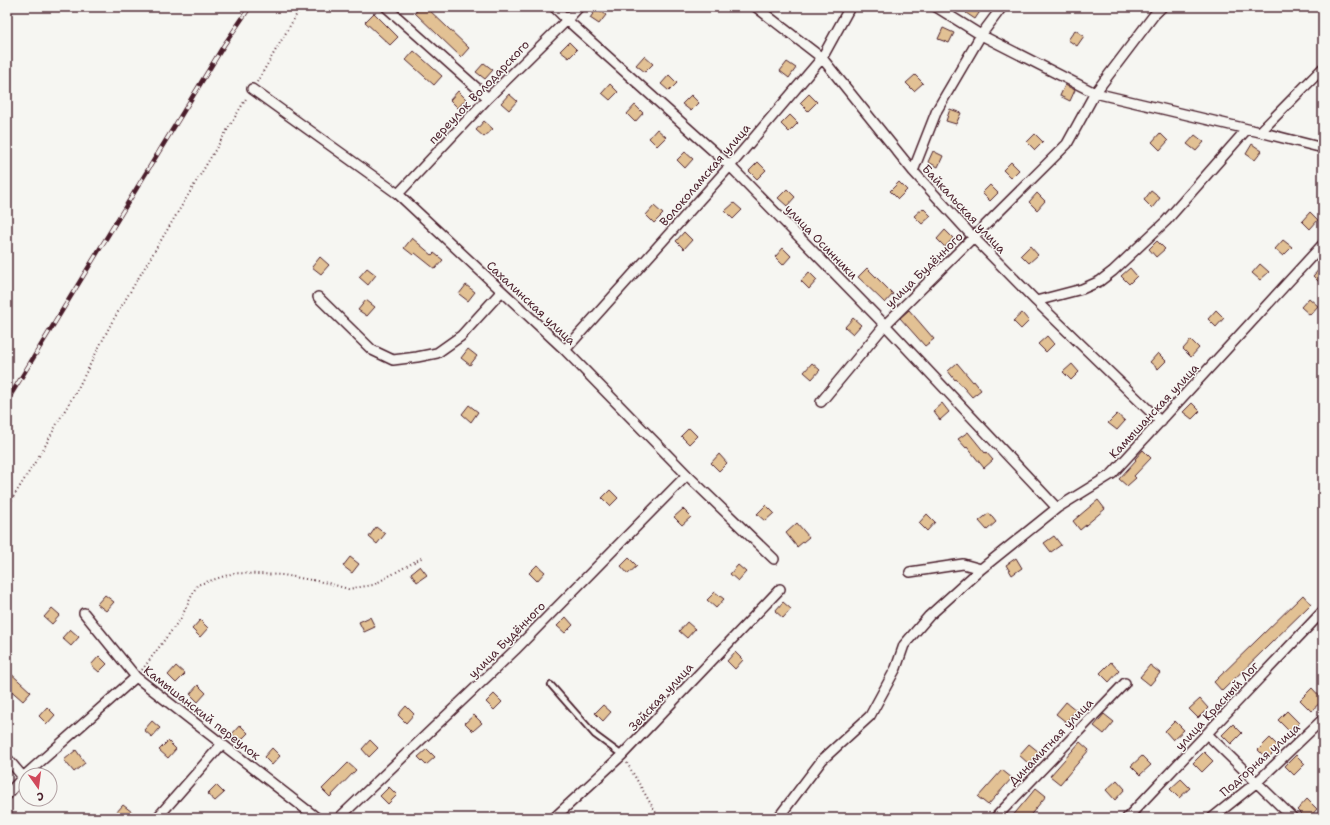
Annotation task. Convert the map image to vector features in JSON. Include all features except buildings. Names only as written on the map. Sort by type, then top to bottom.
[{"type":"street","points":[[386,7],[488,98]]},
{"type":"street","name":"улица Осинники","points":[[554,7],[730,166],[885,325],[1057,508]]},
{"type":"street","name":"переулок Володарского","points":[[398,194],[488,98],[567,20],[578,7]]},
{"type":"street","name":"Байкальская улица","points":[[756,7],[822,58],[913,171],[974,238],[1036,301],[1161,422]]},
{"type":"street","name":"Волоколамская улица","points":[[564,350],[730,166],[822,58],[850,7]]},
{"type":"street","points":[[936,7],[981,35],[1096,93],[1247,128],[1323,148]]},
{"type":"street","points":[[913,171],[937,110],[981,35],[1002,7]]},
{"type":"street","name":"улица Будённого","points":[[821,402],[885,325],[1067,144],[1096,93],[1154,15],[1162,7]]},
{"type":"street","points":[[1260,132],[1323,68]]},
{"type":"street","name":"Сахалинская улица","points":[[252,90],[398,194],[564,350],[687,475],[774,559]]},
{"type":"street","points":[[1036,301],[1082,289],[1100,280],[1113,271],[1166,221],[1247,128]]},
{"type":"street","name":"Камышанская улица","points":[[778,818],[822,760],[870,716],[896,668],[904,645],[929,616],[981,569],[1057,508],[1112,474],[1323,244]]},
{"type":"street","points":[[318,297],[372,350],[393,360],[438,353],[461,336],[501,292]]},
{"type":"street","name":"улица Будённого","points":[[339,818],[515,650],[687,475]]},
{"type":"street","points":[[910,572],[963,564],[981,569]]},
{"type":"street","name":"Зейская улица","points":[[554,818],[622,756],[780,588]]},
{"type":"street","name":"улица Красный Лог","points":[[1127,818],[1323,611]]},
{"type":"street","name":"Камышанский переулок","points":[[84,614],[136,677],[318,818]]},
{"type":"street","points":[[34,767],[136,677]]},
{"type":"street","name":"Динамитная улица","points":[[995,818],[1125,683]]},
{"type":"street","name":"Подгорная улица","points":[[1212,818],[1256,782],[1323,719]]},
{"type":"street","points":[[1207,734],[1293,818]]},
{"type":"street","points":[[156,818],[222,744]]},
{"type":"street","points":[[7,758],[18,771]]},
{"type":"street","points":[[7,795],[18,783]]},
{"type":"lane","points":[[551,686],[596,735],[622,756]]},
{"type":"path","points":[[7,507],[44,448],[78,388],[112,322],[301,7]]},
{"type":"path","points":[[136,677],[181,618],[197,585],[234,574],[283,575],[348,588],[373,585],[423,557]]},
{"type":"path","points":[[622,756],[659,818]]},
{"type":"railway","points":[[7,401],[224,45],[250,7]]}]
